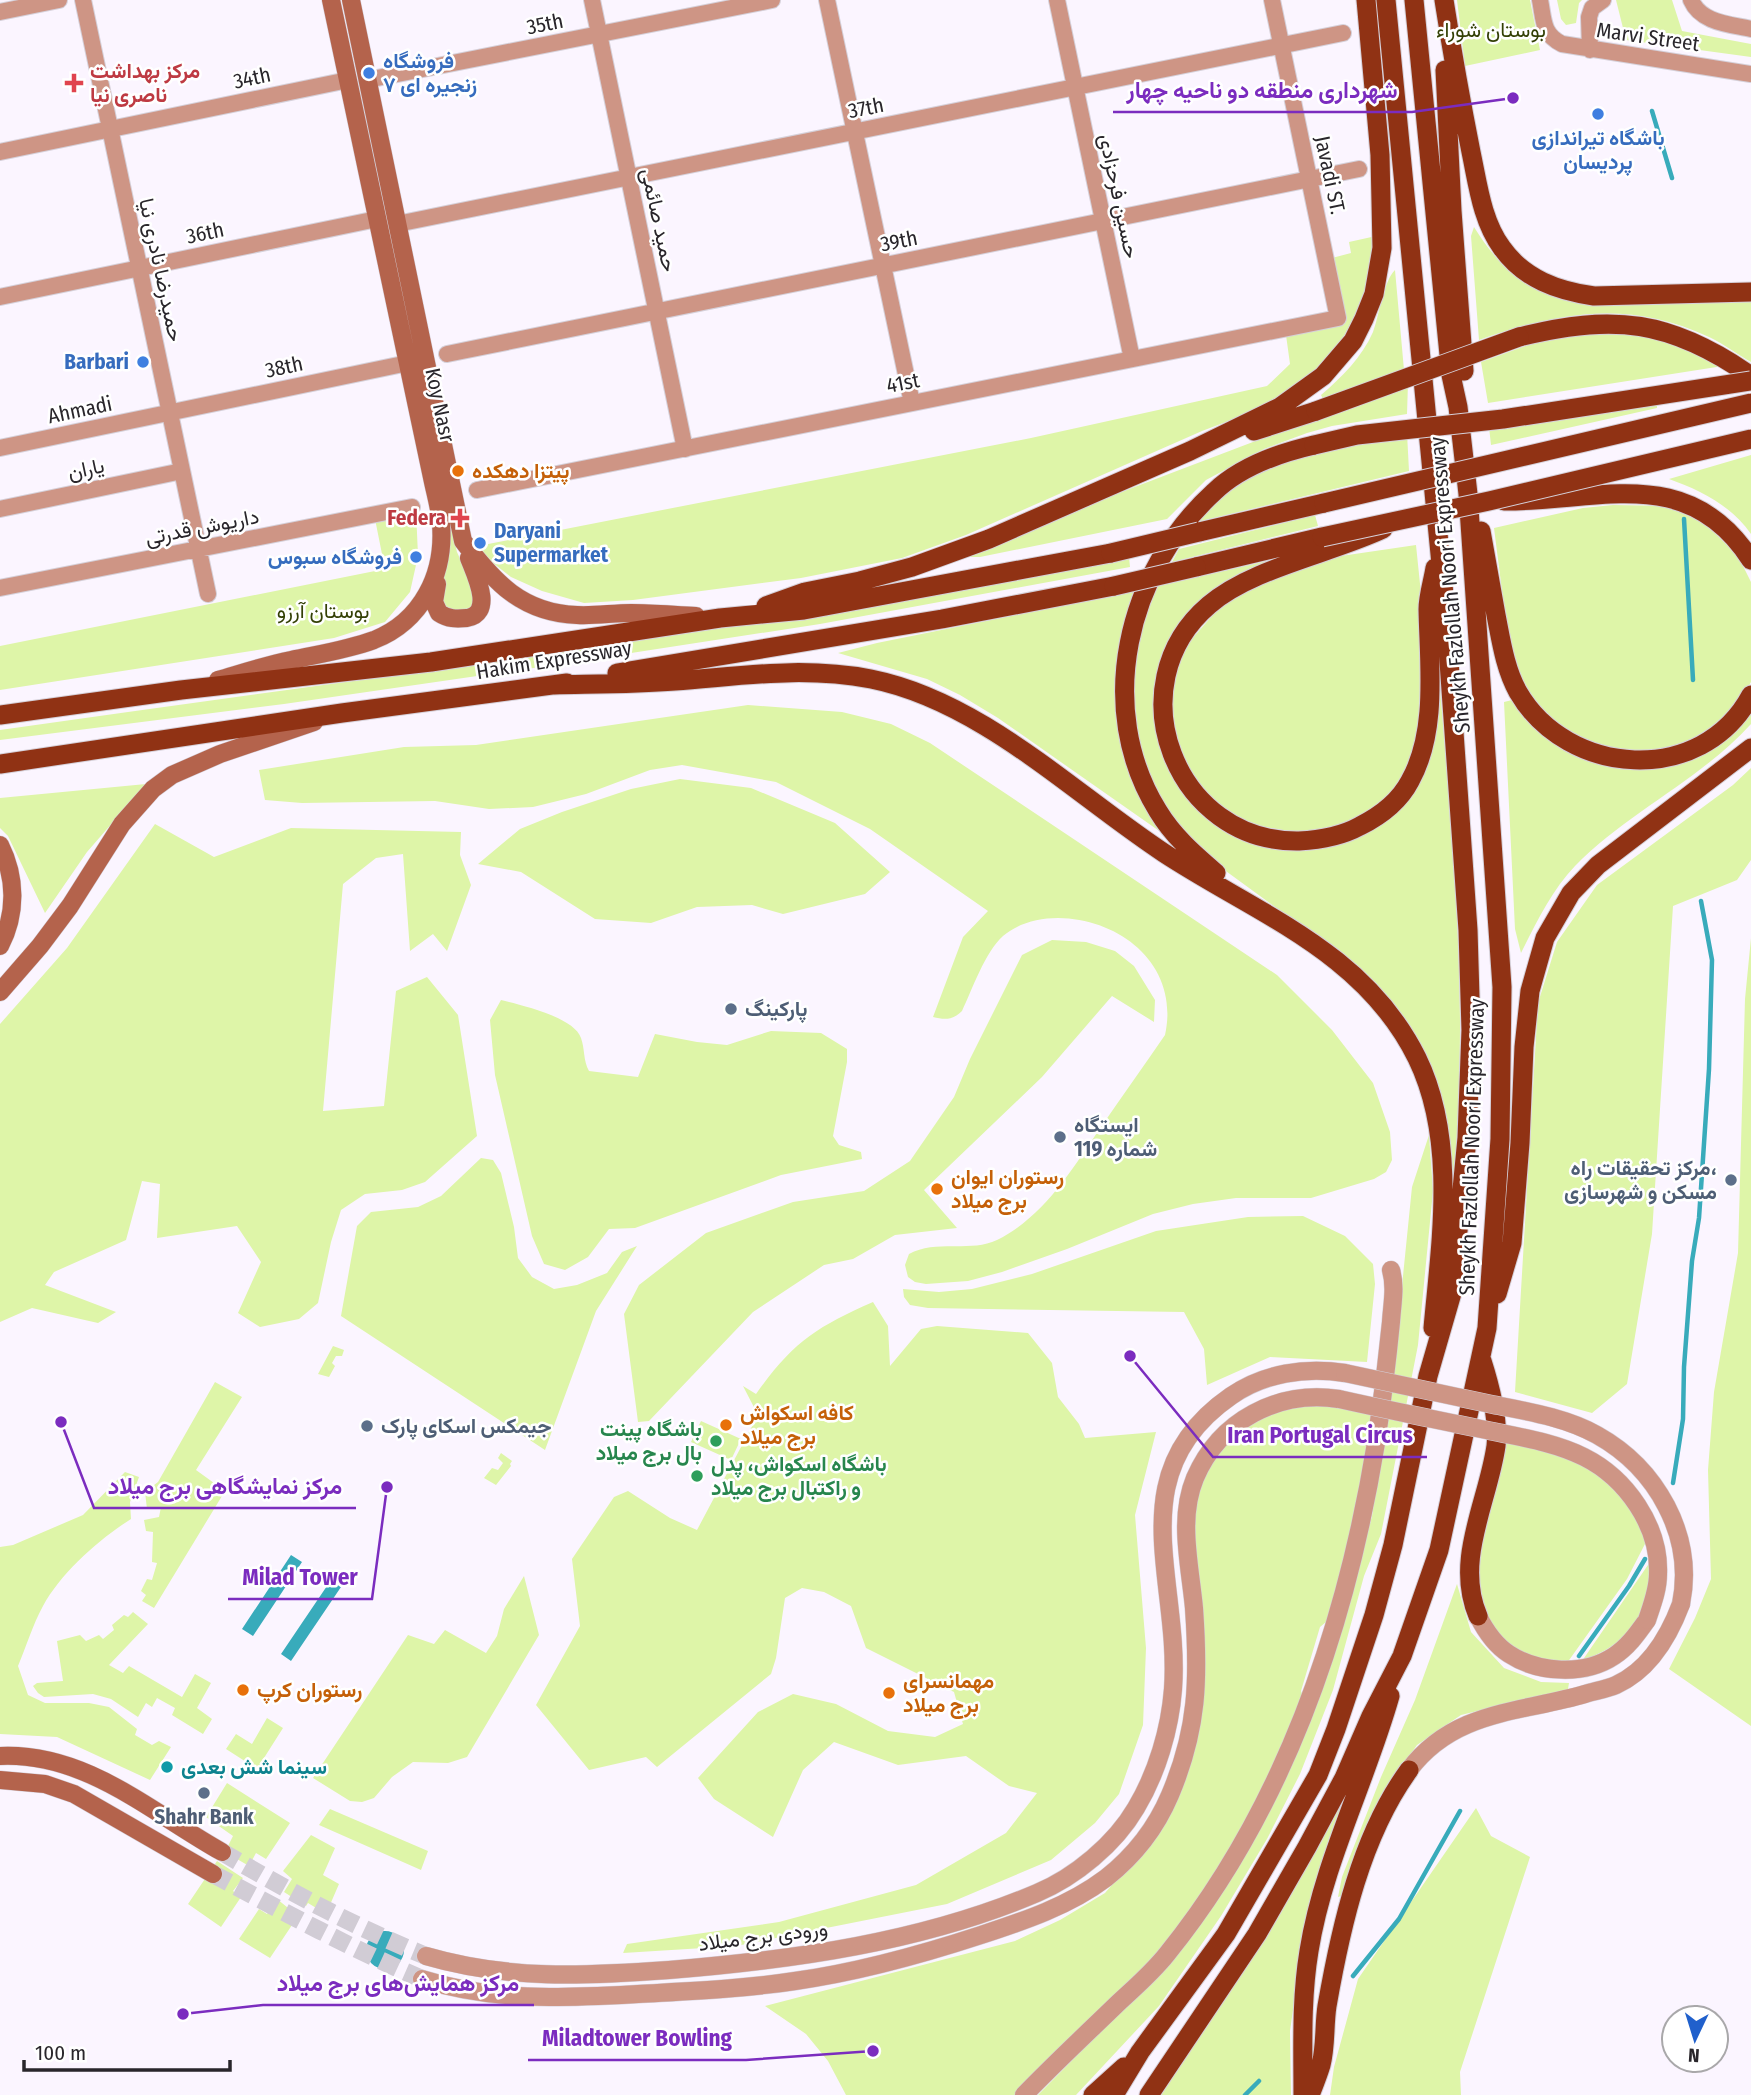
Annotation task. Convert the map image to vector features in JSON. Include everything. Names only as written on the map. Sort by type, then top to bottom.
[{"type":"highway","points":[[743,615],[805,592],[860,581],[954,553],[1190,451],[1280,407],[1323,376],[1353,341],[1364,319],[1374,294],[1382,248],[1380,155],[1366,0]]},
{"type":"highway","name":"Sheykh Fazlollah Noori Expressway","points":[[1114,2095],[1140,2052],[1226,1934],[1318,1775],[1374,1615],[1393,1545],[1428,1376],[1452,1293],[1467,1138],[1471,1030],[1468,930],[1439,546],[1386,0]]},
{"type":"highway","name":"Sheykh Fazlollah Noori Expressway","points":[[1149,2095],[1257,1934],[1344,1778],[1371,1716],[1402,1656],[1439,1550],[1486,1328],[1500,1139],[1502,987],[1468,494],[1458,407],[1451,375],[1414,0]]},
{"type":"highway","points":[[1443,0],[1452,211],[1464,373],[1458,407]]},
{"type":"highway","points":[[1443,0],[1481,199],[1493,233],[1520,268],[1552,287],[1569,293],[1594,296],[1751,292]]},
{"type":"highway","points":[[1190,451],[1316,411],[1519,337],[1576,325],[1602,322],[1637,325],[1667,332],[1698,344],[1751,379]]},
{"type":"highway","points":[[1256,906],[1184,845],[1159,813],[1137,770],[1127,724],[1125,664],[1141,596],[1163,555],[1189,517],[1215,490],[1246,470],[1281,453],[1314,444],[1357,435],[1503,419],[1751,379]]},
{"type":"highway","name":"Hakim Expressway","points":[[0,715],[181,690],[430,662],[720,618],[804,610],[1111,553],[1751,403]]},
{"type":"highway","points":[[1439,546],[1428,606],[1430,708],[1420,761],[1398,799],[1377,817],[1349,832],[1310,841],[1267,839],[1245,832],[1211,811],[1198,799],[1180,774],[1165,727],[1164,700],[1168,667],[1185,631],[1209,605],[1243,582],[1366,537],[1406,518],[1751,439]]},
{"type":"highway","points":[[1489,501],[1539,501],[1603,493],[1662,497],[1692,506],[1716,521],[1732,534],[1751,560]]},
{"type":"highway","points":[[1468,494],[1481,531],[1508,667],[1516,689],[1530,710],[1551,731],[1577,747],[1602,756],[1627,760],[1666,757],[1690,751],[1716,735],[1734,719],[1751,695]]},
{"type":"highway","name":"Hakim Expressway","points":[[0,764],[342,713],[554,685],[670,663],[788,646],[1114,586],[1406,518]]},
{"type":"highway","points":[[554,685],[676,681],[792,671],[849,675],[925,694],[996,733],[1165,853],[1310,940],[1365,986],[1386,1010],[1404,1036],[1425,1077],[1438,1126],[1442,1184],[1440,1245],[1428,1376]]},
{"type":"highway","points":[[1486,1328],[1513,1242],[1524,1047],[1530,991],[1545,938],[1571,893],[1598,865],[1751,748]]},
{"type":"highway","points":[[1478,1616],[1471,1601],[1468,1582],[1470,1558],[1496,1444],[1492,1391],[1481,1357]]},
{"type":"highway","points":[[1303,2095],[1302,2007],[1309,1949],[1322,1895],[1383,1721],[1402,1656]]},
{"type":"highway","points":[[1310,2095],[1322,2063],[1327,2008],[1347,1916],[1363,1862],[1381,1818],[1409,1770]]},
{"type":"highway","points":[[1093,2095],[1140,2052]]},
{"type":"main road","name":"Koy Nasr","points":[[181,690],[377,639],[412,617],[423,604],[439,558],[441,524],[331,0]]},
{"type":"main road","name":"Koy Nasr","points":[[351,0],[463,541],[486,572],[506,590],[526,603],[547,611],[575,615],[631,613],[720,618]]},
{"type":"main road","points":[[439,558],[436,608],[446,617],[471,617],[478,611],[482,601],[463,541]]},
{"type":"main road","points":[[0,992],[70,906],[122,824],[139,803],[162,782],[220,754],[342,713]]},
{"type":"main road","points":[[0,845],[13,883],[10,923],[0,946]]},
{"type":"main road","points":[[0,1756],[60,1762],[94,1775],[222,1852]]},
{"type":"main road","points":[[0,1780],[45,1784],[74,1794],[213,1874]]},
{"type":"street","points":[[0,12],[59,0]]},
{"type":"street","name":"حمیدرضا نادری نیا","points":[[83,0],[208,594]]},
{"type":"street","name":"حمید صائمی","points":[[592,0],[685,449]]},
{"type":"street","name":"35th","points":[[367,80],[772,0]]},
{"type":"street","points":[[827,0],[912,403]]},
{"type":"street","name":"حسین فرحزادی","points":[[1057,0],[1132,359]]},
{"type":"street","name":"Javadi ST.","points":[[1272,0],[1338,318]]},
{"type":"street","name":"Marvi Street","points":[[1540,0],[1550,39],[1562,44],[1751,74]]},
{"type":"street","points":[[1691,0],[1698,12],[1707,19],[1751,29]]},
{"type":"street","points":[[1590,50],[1589,17],[1592,8],[1601,1]]},
{"type":"street","name":"37th","points":[[397,224],[1343,33]]},
{"type":"street","name":"34th","points":[[0,152],[348,80]]},
{"type":"street","name":"39th","points":[[447,354],[1359,169]]},
{"type":"street","name":"36th","points":[[0,297],[377,219]]},
{"type":"street","name":"41st","points":[[477,490],[1338,318]]},
{"type":"street","name":"38th","points":[[170,413],[408,363]]},
{"type":"street","name":"Ahmadi","points":[[0,448],[170,413]]},
{"type":"street","name":"یاران","points":[[0,509],[182,471]]},
{"type":"street","name":"داریوش قدرتی","points":[[0,588],[412,506]]},
{"type":"street","points":[[1024,2095],[1165,1957],[1198,1914],[1252,1825],[1293,1742],[1331,1637],[1367,1496],[1380,1420],[1390,1333],[1394,1286],[1391,1270]]},
{"type":"street","name":"ورودی برج میلاد","points":[[426,1956],[488,1971],[540,1975],[719,1966],[876,1942],[919,1932],[1040,1892],[1090,1860],[1127,1823],[1151,1777],[1163,1744],[1173,1693],[1174,1672],[1162,1510],[1169,1473],[1178,1453],[1206,1415],[1239,1390],[1257,1381],[1295,1371],[1345,1373],[1555,1419],[1596,1434],[1623,1452],[1646,1474],[1667,1505],[1677,1529],[1683,1561],[1684,1590],[1681,1604],[1661,1645],[1644,1665],[1617,1685],[1477,1720],[1447,1733],[1420,1756],[1409,1770]]},
{"type":"street","points":[[422,1979],[484,1994],[534,1999],[731,1988],[795,1981],[876,1966],[1021,1922],[1068,1902],[1105,1879],[1127,1860],[1143,1841],[1169,1796],[1190,1738],[1196,1707],[1198,1673],[1186,1510],[1197,1474],[1216,1444],[1241,1420],[1286,1400],[1321,1396],[1552,1444],[1586,1457],[1632,1495],[1647,1522],[1655,1546],[1658,1573],[1655,1597],[1647,1620],[1632,1642],[1612,1657],[1589,1667],[1571,1670],[1541,1668],[1508,1654],[1488,1634],[1478,1616]]},
{"type":"street","points":[[1174,1672],[1198,1673]]},
{"type":"street","points":[[190,1861],[202,1841]]},
{"type":"street","points":[[484,1994],[488,1971]]},
{"type":"street","points":[[534,1999],[540,1975]]},
{"type":"green space","name":"بوستان شوراء","points":[[1457,0],[1530,0],[1540,50],[1465,66]]},
{"type":"green space","points":[[1557,0],[1582,0],[1579,3],[1576,23],[1566,25],[1561,19]]},
{"type":"green space","points":[[1616,0],[1672,0],[1682,31],[1751,44],[1751,57],[1626,40]]},
{"type":"green space","points":[[1474,227],[1496,257],[1525,281],[1751,300],[1751,362],[1715,340],[1679,325],[1650,317],[1622,314],[1594,314],[1538,322],[1479,340],[1471,236]]},
{"type":"green space","points":[[1376,236],[1363,305],[1336,352],[1300,386],[1255,411],[1202,431],[966,535],[902,558],[801,578],[633,600],[584,603],[542,591],[511,577],[493,563],[478,546],[1031,438],[1267,386],[1290,364],[1286,335],[1344,324],[1339,281],[1336,281],[1332,258],[1351,253],[1349,242]]},
{"type":"green space","points":[[1395,270],[1404,370],[1323,399],[1321,395],[1351,366],[1363,350],[1373,332],[1388,282]]},
{"type":"green space","points":[[1596,329],[1668,338],[1723,366],[1488,403],[1481,362],[1528,345]]},
{"type":"green space","points":[[1408,383],[1407,414],[1332,426],[1264,449],[1206,480],[1167,519],[980,557],[966,557],[1111,496]]},
{"type":"green space","points":[[1657,400],[1657,408],[1491,445],[1489,427]]},
{"type":"green space","points":[[1407,433],[1409,471],[1197,522],[1223,495],[1265,470],[1311,453]]},
{"type":"green space","points":[[1751,455],[1751,534],[1725,507],[1692,488],[1669,479]]},
{"type":"green space","points":[[1613,505],[1672,506],[1708,526],[1738,556],[1751,582],[1751,682],[1741,700],[1726,717],[1684,745],[1650,753],[1603,750],[1573,737],[1546,716],[1526,691],[1513,662],[1508,638],[1494,528],[1583,508]]},
{"type":"green space","name":"بوستان آرزو","points":[[416,510],[418,556],[410,592],[385,622],[334,638],[0,690],[0,646],[385,569],[375,519]]},
{"type":"green space","points":[[1315,515],[1318,526],[1172,562],[1179,549]]},
{"type":"green space","points":[[449,519],[457,552],[475,592],[472,606],[464,612],[448,610],[441,596]]},
{"type":"green space","points":[[1416,545],[1423,613],[1425,690],[1414,756],[1389,797],[1352,824],[1305,834],[1243,823],[1207,798],[1181,760],[1171,721],[1173,684],[1185,647],[1225,601],[1269,578],[1341,556]]},
{"type":"green space","points":[[1310,551],[1182,623],[1165,756],[1178,785],[1187,797],[1296,849],[1408,795],[1437,652],[1458,935],[1459,1082],[1450,1241],[1426,1060],[1301,926],[1195,846],[1156,795],[1133,728],[1134,649],[1150,588]]},
{"type":"green space","points":[[1129,557],[1130,567],[820,624],[284,704],[0,740],[0,730],[707,630],[848,608]]},
{"type":"green space","points":[[1134,591],[1123,635],[1118,671],[1165,835],[998,718],[960,695],[927,679],[838,653],[877,643]]},
{"type":"green space","points":[[1516,699],[1573,751],[1704,753],[1729,736],[1751,713],[1751,724],[1731,744],[1618,829],[1575,866],[1552,896],[1521,953],[1515,929],[1504,702]]},
{"type":"green space","points":[[748,705],[842,712],[891,724],[930,743],[1277,975],[1332,1030],[1373,1083],[1390,1132],[1392,1160],[1386,1172],[1374,1179],[1311,1198],[1236,1198],[1193,1204],[1153,1214],[1002,1272],[968,1281],[926,1284],[915,1282],[908,1277],[905,1265],[909,1254],[930,1247],[975,1246],[997,1240],[1014,1230],[1043,1205],[1068,1175],[1165,1035],[1167,1010],[1164,988],[1155,968],[1142,951],[1104,927],[1058,918],[1036,920],[1009,931],[996,943],[959,1014],[952,1018],[937,1018],[933,1017],[963,937],[988,911],[870,829],[776,782],[682,765],[650,770],[586,794],[533,807],[489,809],[435,801],[302,803],[265,800],[259,770],[404,747],[476,745]]},
{"type":"green space","points":[[1751,768],[1751,860],[1737,880],[1673,906],[1652,1234],[1627,1384],[1592,1413],[1515,1392],[1538,1003],[1557,942],[1597,885],[1733,785]]},
{"type":"green space","points":[[680,779],[751,788],[835,823],[890,872],[865,894],[783,914],[752,905],[697,907],[651,923],[595,919],[521,872],[478,864],[520,829],[631,789]]},
{"type":"green space","points":[[146,784],[87,852],[45,913],[8,836],[0,828],[0,798]]},
{"type":"green space","points":[[155,824],[214,857],[291,828],[461,832],[460,855],[471,885],[447,951],[433,934],[410,951],[403,854],[376,858],[343,884],[323,1111],[384,1106],[396,991],[427,977],[458,1015],[477,1136],[425,1182],[402,1190],[365,1194],[341,1210],[318,1303],[299,1319],[260,1327],[238,1313],[261,1262],[237,1226],[157,1238],[160,1184],[142,1181],[126,1240],[54,1272],[45,1285],[116,1312],[98,1323],[32,1308],[0,1322],[0,1024],[67,948]]},
{"type":"green space","points":[[1751,938],[1751,1726],[1669,1669],[1711,1579],[1708,1470],[1714,1392],[1738,1253],[1745,999]]},
{"type":"green space","points":[[1052,940],[1086,942],[1115,951],[1134,966],[1155,1000],[1154,1022],[1112,996],[1042,1077],[924,1190],[957,1228],[895,1235],[853,1259],[824,1265],[753,1312],[649,1421],[638,1422],[624,1314],[639,1285],[706,1233],[793,1202],[864,1191],[910,1161],[954,1097],[1022,955]]},
{"type":"green space","points":[[501,1000],[546,1013],[568,1024],[581,1038],[589,1071],[638,1077],[655,1034],[727,1045],[771,1031],[821,1033],[847,1049],[833,1136],[839,1145],[861,1152],[862,1159],[781,1175],[635,1228],[609,1229],[588,1257],[565,1270],[544,1264],[532,1236],[495,1075],[490,1020]]},
{"type":"green space","points":[[1429,1135],[1433,1191],[1418,1345],[1381,1534],[1364,1576],[1333,1690],[1300,1774],[1267,1839],[1221,1916],[1159,2006],[1076,2095],[1038,2095],[1156,1975],[1304,1733],[1334,1656],[1372,1516],[1394,1365],[1412,1187]]},
{"type":"green space","points":[[481,1158],[493,1160],[501,1173],[514,1227],[518,1258],[532,1277],[554,1289],[577,1285],[607,1273],[622,1252],[637,1246],[596,1311],[545,1450],[341,1316],[357,1226],[371,1212],[418,1207],[441,1196]]},
{"type":"green space","points":[[1303,1216],[1345,1236],[1373,1264],[1375,1284],[1367,1362],[1270,1357],[1207,1385],[1204,1349],[1184,1312],[928,1308],[910,1305],[904,1297],[903,1289],[939,1292],[972,1289],[1032,1274],[1156,1231],[1248,1217]]},
{"type":"green space","points":[[873,1302],[888,1326],[890,1366],[921,1329],[937,1326],[1028,1333],[1052,1363],[1058,1397],[1079,1424],[1085,1438],[1156,1432],[1135,1515],[1146,1648],[1143,1725],[1119,1794],[1095,1823],[1051,1860],[947,1904],[736,1946],[623,1953],[627,1944],[779,1922],[916,1885],[1006,1833],[1037,1793],[1009,1786],[966,1756],[898,1765],[834,1742],[803,1770],[773,1837],[714,1799],[698,1778],[758,1712],[793,1694],[836,1704],[888,1731],[935,1737],[963,1724],[954,1692],[866,1648],[851,1606],[824,1592],[802,1588],[785,1598],[771,1674],[657,1767],[646,1757],[589,1770],[536,1705],[580,1626],[572,1559],[614,1497],[628,1491],[670,1518],[697,1530],[758,1415],[743,1386],[756,1394],[781,1362],[807,1338]]},
{"type":"green space","points":[[333,1346],[344,1350],[342,1356],[336,1356],[332,1363],[335,1366],[329,1377],[318,1374]]},
{"type":"green space","points":[[215,1382],[242,1397],[196,1470],[225,1491],[154,1608],[142,1601],[146,1595],[141,1591],[147,1579],[152,1580],[157,1563],[152,1562],[153,1532],[146,1531],[144,1520],[159,1517],[161,1507],[147,1509],[145,1492],[158,1482]]},
{"type":"green space","points":[[1329,1404],[1374,1412],[1363,1490],[1332,1617],[1320,1627],[1301,1691],[1304,1700],[1290,1734],[1221,1867],[1159,1956],[1016,2095],[846,2095],[828,2061],[806,2034],[765,2006],[1015,1941],[1060,1920],[1105,1893],[1122,1873],[1188,1768],[1194,1502],[1210,1464],[1241,1429],[1282,1407]]},
{"type":"green space","name":"باشگاه پینت بال برج میلاد","points":[[701,1421],[741,1439],[731,1460],[691,1442]]},
{"type":"green space","points":[[1505,1442],[1574,1461],[1608,1482],[1623,1498],[1646,1542],[1627,1579],[1567,1663],[1536,1657],[1509,1644],[1489,1622],[1477,1591],[1481,1539]]},
{"type":"green space","points":[[501,1453],[512,1461],[496,1485],[484,1478],[492,1468],[498,1470],[503,1463],[498,1458]]},
{"type":"green space","points":[[125,1472],[139,1477],[130,1502],[131,1519],[106,1536],[60,1581],[39,1613],[18,1666],[28,1695],[45,1703],[89,1703],[109,1707],[137,1729],[135,1735],[152,1745],[159,1741],[171,1747],[150,1780],[57,1737],[0,1734],[0,1547],[13,1545],[83,1515]]},
{"type":"green space","points":[[1650,1562],[1647,1597],[1635,1624],[1614,1645],[1582,1661]]},
{"type":"green space","points":[[524,1576],[539,1635],[467,1757],[448,1763],[413,1762],[392,1777],[374,1798],[362,1802],[350,1801],[313,1778],[408,1635],[434,1644],[445,1630],[486,1653],[497,1636],[504,1609]]},
{"type":"green space","points":[[1457,1584],[1471,1632],[1504,1668],[1541,1682],[1569,1683],[1568,1689],[1461,1715],[1417,1745],[1380,1797],[1341,1896],[1338,1897],[1342,1877],[1415,1700]]},
{"type":"green space","points":[[133,1612],[148,1624],[109,1665],[123,1673],[129,1666],[182,1697],[195,1674],[211,1683],[197,1708],[212,1719],[203,1734],[172,1715],[175,1708],[157,1698],[152,1707],[146,1703],[138,1717],[111,1699],[93,1694],[44,1697],[33,1686],[37,1683],[63,1681],[57,1641],[80,1635],[86,1641],[99,1635],[103,1639],[114,1630],[112,1625],[124,1615],[128,1617]]},
{"type":"green space","points":[[267,1718],[283,1728],[257,1769],[226,1749],[236,1734],[252,1744]]},
{"type":"green space","points":[[1351,1779],[1305,1926],[1290,2031],[1291,2095],[1156,2095]]},
{"type":"green space","points":[[227,1783],[290,1823],[266,1859],[256,1853],[249,1866],[225,1852],[233,1836],[206,1817]]},
{"type":"green space","points":[[1476,1808],[1491,1836],[1530,1857],[1460,2072],[1461,2095],[1330,2095],[1334,2067],[1358,1979]]},
{"type":"green space","points":[[330,1809],[428,1851],[421,1870],[319,1825]]},
{"type":"green space","points":[[311,1835],[335,1848],[323,1875],[339,1884],[326,1914],[308,1903],[306,1906],[284,1892],[292,1879],[283,1871]]},
{"type":"green space","points":[[217,1861],[243,1878],[233,1891],[241,1897],[221,1927],[188,1904]]},
{"type":"green space","points":[[277,1899],[298,1916],[270,1958],[239,1939],[259,1909],[267,1914]]},
{"type":"water","points":[[291,1555],[302,1562],[253,1636],[242,1629]]},
{"type":"water","points":[[331,1580],[341,1587],[291,1661],[281,1654]]},
{"type":"water","points":[[385,1931],[398,1937],[404,1950],[398,1963],[385,1969],[372,1963],[366,1950],[372,1937]]},
{"type":"waterway","points":[[1652,111],[1672,178]]},
{"type":"waterway","points":[[1684,519],[1693,680]]},
{"type":"waterway","points":[[1673,1483],[1683,1419],[1684,1367],[1692,1261],[1699,1218],[1709,1069],[1712,960],[1701,901]]},
{"type":"waterway","points":[[1579,1656],[1645,1559]]},
{"type":"waterway","points":[[1353,1976],[1399,1919],[1460,1811]]},
{"type":"waterway","points":[[1245,2095],[1259,2081]]},
{"type":"tunnel","points":[[222,1852],[322,1908],[426,1956]]},
{"type":"tunnel","points":[[213,1874],[342,1942],[422,1979]]},
{"type":"place","name":"فروشگاه زنجیره ای ۷","points":[[369,73]]},
{"type":"place","name":"مرکز بهداشت ناصری نیا","points":[[74,83]]},
{"type":"place","name":"شهرداری منطقه دو ناحیه چهار","points":[[1513,98]]},
{"type":"place","name":"باشگاه تیراندازی پردیسان","points":[[1598,114]]},
{"type":"place","name":"Barbari","points":[[143,362]]},
{"type":"place","name":"پیتزا دهکده","points":[[458,471]]},
{"type":"place","name":"Federa","points":[[460,518]]},
{"type":"place","name":"Daryani Supermarket","points":[[480,543]]},
{"type":"place","name":"فروشگاه سبوس","points":[[416,557]]},
{"type":"place","name":"پارکینگ","points":[[731,1009]]},
{"type":"place","name":"ایستگاه شماره 119","points":[[1060,1137]]},
{"type":"place","name":"مرکز تحقیقات راه، مسکن و شهرسازی","points":[[1731,1180]]},
{"type":"place","name":"رستوران ایوان برج میلاد","points":[[937,1189]]},
{"type":"place","name":"Iran Portugal Circus","points":[[1130,1356]]},
{"type":"place","name":"مرکز نمایشگاهی برج میلاد","points":[[61,1422]]},
{"type":"place","name":"کافه اسکواش برج میلاد","points":[[726,1425]]},
{"type":"place","name":"جیمکس اسکای پارک","points":[[367,1426]]},
{"type":"place","name":"باشگاه پینت بال برج میلاد","points":[[716,1441]]},
{"type":"place","name":"باشگاه اسکواش، پدل و راکتبال برج میلاد","points":[[697,1476]]},
{"type":"place","name":"Milad Tower","points":[[387,1487]]},
{"type":"place","name":"رستوران کرپ","points":[[243,1690]]},
{"type":"place","name":"مهمانسرای برج میلاد","points":[[889,1693]]},
{"type":"place","name":"سینما شش بعدی","points":[[167,1767]]},
{"type":"place","name":"Shahr Bank","points":[[204,1793]]},
{"type":"place","name":"مرکز همایش‌های برج میلاد","points":[[183,2014]]},
{"type":"place","name":"Miladtower Bowling","points":[[873,2051]]}]
